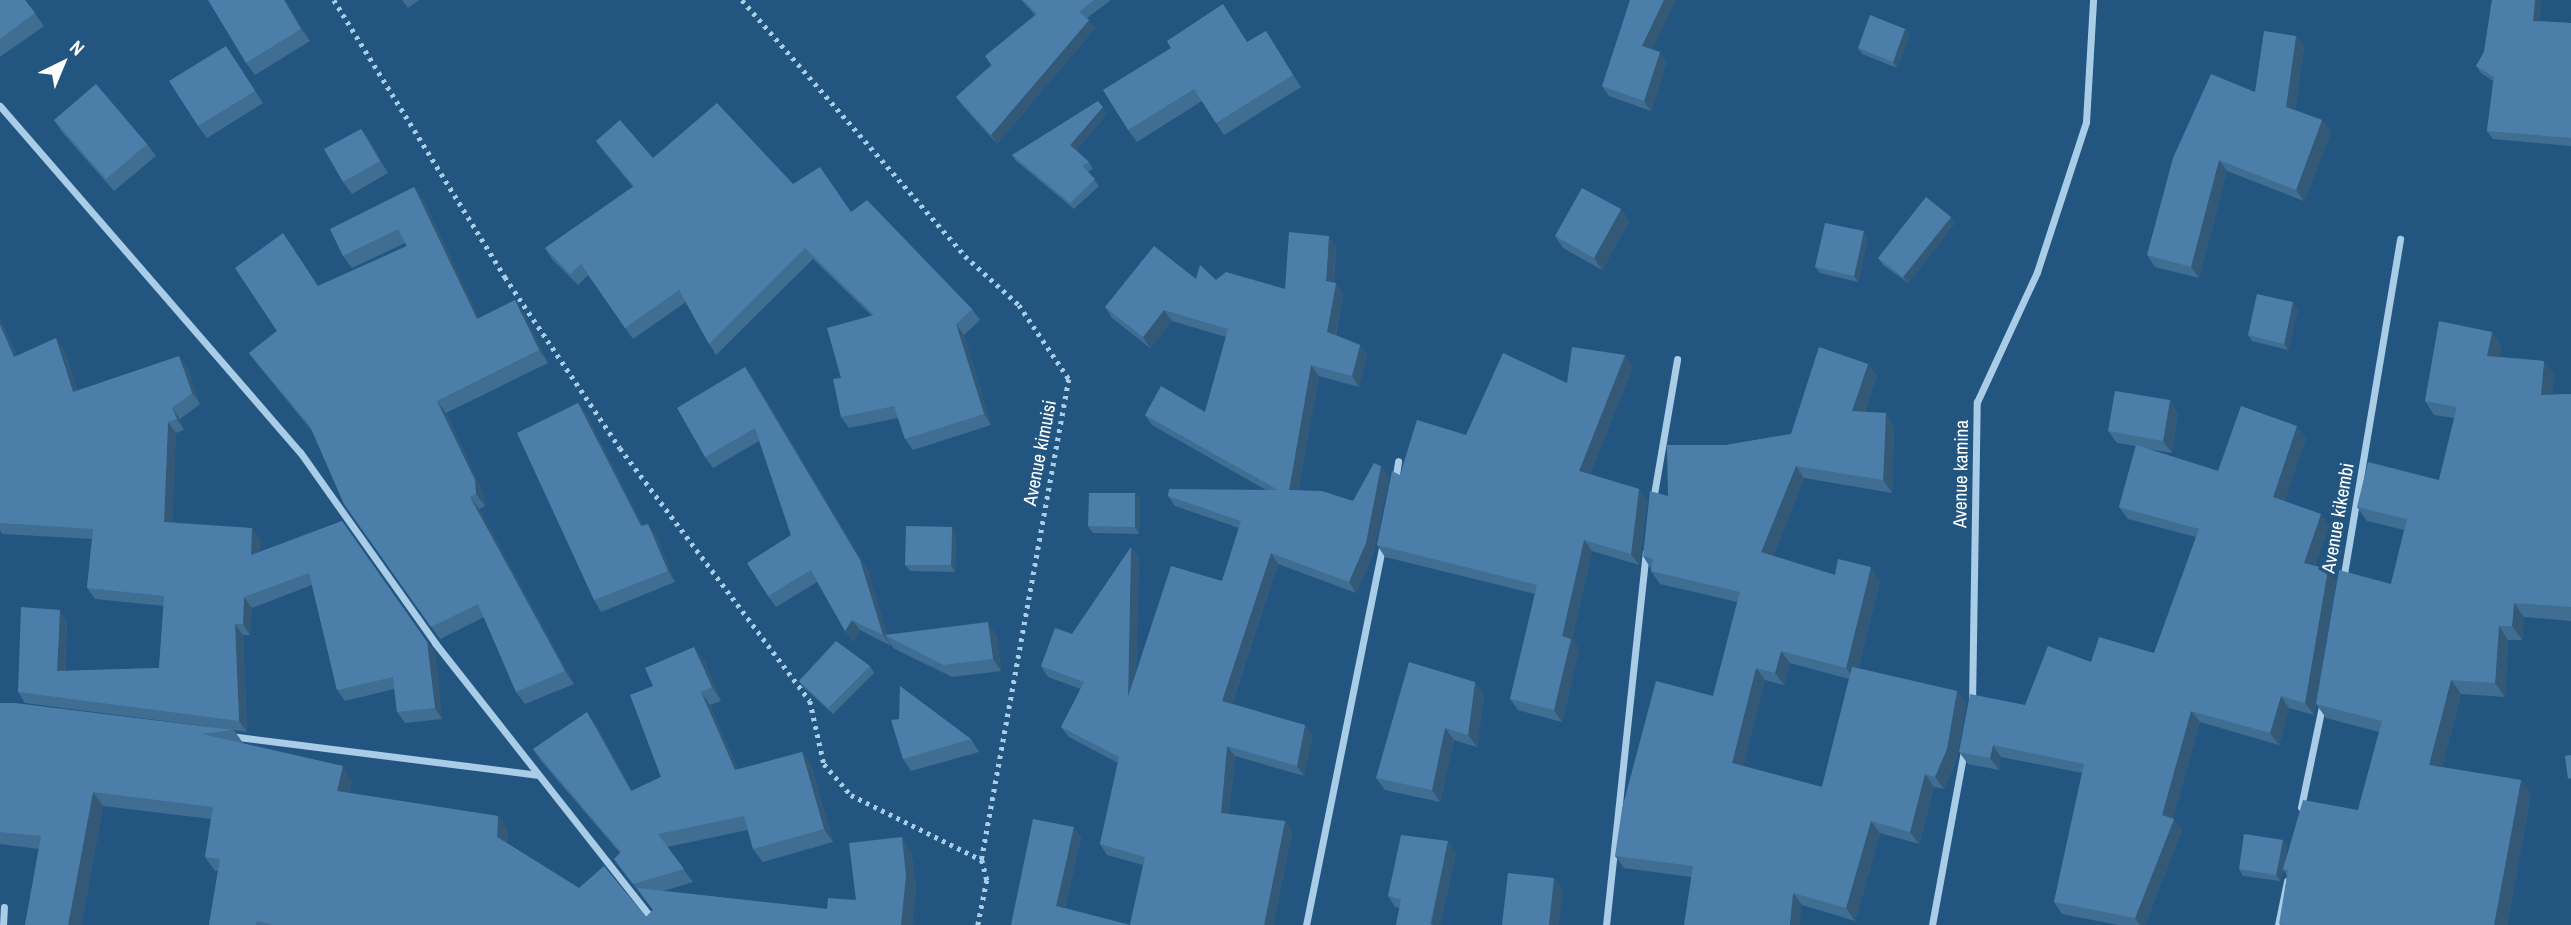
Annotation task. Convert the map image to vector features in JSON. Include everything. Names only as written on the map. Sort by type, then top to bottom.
[{"type":"street","name":"Avenue kamina","points":[[1969,721],[1977,402],[2037,272],[2086,122],[2094,0]]},
{"type":"street","points":[[0,106],[300,452],[537,775],[657,925]]},
{"type":"street","name":"Avenue kikembi","points":[[2341,594],[2400,239]]},
{"type":"street","points":[[1651,516],[1677,359]]},
{"type":"street","points":[[1393,488],[1398,461]]},
{"type":"street","points":[[1306,925],[1386,528]]},
{"type":"street","points":[[1606,925],[1648,543]]},
{"type":"street","points":[[2299,821],[2325,690]]},
{"type":"street","points":[[220,734],[537,775]]},
{"type":"street","points":[[1932,925],[1967,735]]},
{"type":"street","points":[[2278,925],[2288,873]]},
{"type":"street","points":[[3,925],[4,907]]},
{"type":"path","points":[[334,0],[505,277],[620,448],[810,701],[824,764],[851,795],[982,860]]},
{"type":"path","name":"Avenue kimuisi","points":[[742,0],[965,257],[1019,305],[1069,379],[982,860],[987,880],[978,925]]},
{"type":"building","points":[[0,0],[25,0],[35,13],[0,39]]},
{"type":"building","points":[[208,0],[284,0],[301,29],[246,63]]},
{"type":"building","points":[[1023,0],[1094,0],[1079,12],[1089,20],[991,135],[956,97],[992,65],[985,56],[1037,14]]},
{"type":"building","points":[[1630,0],[1664,0],[1642,46],[1660,52],[1644,101],[1602,86]]},
{"type":"building","points":[[2492,0],[2535,0],[2533,21],[2571,23],[2571,138],[2487,131],[2494,77],[2476,66],[2484,52]]},
{"type":"building","points":[[1223,4],[1247,42],[1266,31],[1293,75],[1216,123],[1194,89],[1128,130],[1103,90],[1171,48],[1167,41]]},
{"type":"building","points":[[1870,15],[1905,29],[1893,62],[1858,48]]},
{"type":"building","points":[[2264,31],[2296,36],[2286,107],[2322,120],[2296,190],[2219,160],[2191,267],[2147,255],[2173,158],[2211,74],[2255,92]]},
{"type":"building","points":[[226,46],[255,91],[198,126],[169,81]]},
{"type":"building","points":[[96,84],[147,144],[106,179],[54,120]]},
{"type":"building","points":[[1098,101],[1103,107],[1070,145],[1089,162],[1082,166],[1095,179],[1070,203],[1012,155]]},
{"type":"building","points":[[717,103],[793,184],[820,167],[851,212],[867,200],[972,309],[956,324],[984,414],[905,439],[894,406],[841,417],[833,379],[841,378],[827,328],[874,315],[805,248],[709,344],[679,290],[625,328],[581,264],[570,274],[545,248],[634,186],[596,141],[620,120],[653,158]]},
{"type":"building","points":[[361,129],[380,161],[343,182],[324,149]]},
{"type":"building","points":[[414,187],[477,319],[515,300],[539,350],[437,401],[475,480],[476,494],[470,497],[565,671],[516,692],[478,604],[431,627],[344,504],[310,426],[249,353],[277,331],[235,268],[283,233],[318,286],[407,246],[398,229],[343,256],[330,229]]},
{"type":"building","points":[[1582,188],[1621,209],[1594,258],[1555,236]]},
{"type":"building","points":[[1926,197],[1951,217],[1903,277],[1878,258]]},
{"type":"building","points":[[1825,223],[1864,231],[1854,276],[1815,267]]},
{"type":"building","points":[[1289,232],[1329,236],[1326,281],[1336,283],[1327,332],[1360,345],[1352,376],[1311,365],[1289,490],[1322,491],[1353,501],[1374,463],[1381,466],[1366,543],[1349,582],[1271,553],[1222,701],[1305,725],[1297,766],[1227,746],[1221,813],[1285,821],[1264,925],[1130,925],[1145,857],[1100,844],[1119,757],[1061,727],[1084,682],[1041,666],[1055,628],[1072,634],[1131,547],[1128,697],[1171,566],[1222,581],[1241,521],[1168,496],[1169,489],[1278,490],[1145,415],[1161,386],[1205,412],[1228,329],[1164,310],[1143,337],[1105,307],[1154,246],[1196,279],[1200,265],[1216,280],[1226,272],[1285,289]]},
{"type":"building","points":[[2257,294],[2293,302],[2284,344],[2248,335]]},
{"type":"building","points":[[2439,321],[2492,332],[2487,356],[2544,361],[2541,395],[2571,394],[2571,607],[2514,603],[2512,626],[2499,626],[2495,683],[2451,680],[2429,765],[2521,780],[2494,925],[2279,924],[2288,870],[2283,869],[2303,800],[2358,810],[2382,721],[2316,704],[2339,570],[2391,584],[2407,519],[2357,507],[2368,462],[2439,480],[2457,407],[2425,401]]},
{"type":"building","points":[[0,325],[14,357],[56,338],[73,392],[179,356],[192,393],[172,408],[177,419],[168,422],[164,522],[252,528],[251,555],[342,521],[427,642],[435,708],[397,712],[393,677],[337,690],[309,573],[244,597],[243,624],[235,624],[239,721],[18,692],[21,607],[60,610],[57,671],[159,668],[164,596],[87,588],[93,529],[0,523]]},
{"type":"building","points":[[1572,347],[1625,355],[1579,471],[1639,489],[1631,554],[1584,540],[1562,636],[1571,639],[1554,710],[1510,699],[1537,585],[1377,545],[1392,471],[1400,475],[1417,420],[1466,435],[1503,353],[1567,383]]},
{"type":"building","points":[[1819,347],[1868,364],[1852,411],[1886,413],[1883,480],[1796,466],[1761,552],[1835,575],[1838,559],[1871,567],[1846,668],[1781,651],[1775,673],[1756,668],[1732,763],[1822,787],[1852,667],[1957,691],[1947,749],[1935,777],[1925,774],[1910,832],[1871,821],[1846,908],[1793,893],[1790,925],[1684,925],[1693,866],[1615,856],[1622,809],[1656,681],[1713,696],[1740,592],[1651,571],[1653,559],[1643,556],[1650,491],[1668,496],[1667,445],[1726,445],[1791,434]]},
{"type":"building","points":[[745,367],[860,560],[883,635],[852,620],[845,631],[811,570],[768,596],[747,563],[791,535],[755,428],[705,457],[677,408]]},
{"type":"building","points":[[2115,391],[2170,400],[2163,441],[2108,431]]},
{"type":"building","points":[[578,403],[641,526],[648,524],[668,571],[594,600],[517,433]]},
{"type":"building","points":[[2241,406],[2297,426],[2273,497],[2321,514],[2304,563],[2328,569],[2305,703],[2281,696],[2270,733],[2191,711],[2162,815],[2174,819],[2135,918],[2054,902],[2084,764],[1993,745],[1990,758],[1959,752],[1970,694],[2025,705],[2048,646],[2091,662],[2099,637],[2154,653],[2199,529],[2119,507],[2136,445],[2218,471]]},
{"type":"building","points":[[1089,493],[1135,493],[1135,527],[1088,526]]},
{"type":"building","points":[[906,526],[952,527],[951,565],[905,565]]},
{"type":"building","points":[[988,622],[993,659],[943,665],[885,635]]},
{"type":"building","points":[[836,641],[870,666],[828,708],[799,681]]},
{"type":"building","points":[[694,647],[712,687],[701,692],[735,770],[802,752],[824,829],[753,849],[744,816],[658,834],[684,869],[633,884],[614,859],[621,852],[533,749],[587,712],[631,791],[661,777],[630,695],[653,686],[645,668]]},
{"type":"building","points":[[1409,662],[1475,682],[1468,735],[1445,728],[1432,790],[1376,778]]},
{"type":"building","points":[[900,686],[971,739],[903,759],[891,720],[899,719]]},
{"type":"building","points":[[0,703],[233,730],[202,734],[343,766],[337,791],[498,816],[497,837],[579,888],[604,866],[646,917],[653,910],[637,888],[827,909],[828,898],[856,900],[849,843],[902,837],[906,876],[901,925],[273,925],[257,921],[256,925],[209,925],[220,859],[205,857],[213,807],[93,792],[68,925],[25,925],[41,836],[0,832]]},
{"type":"building","points":[[2571,755],[2571,778],[2568,779],[2565,756]]},
{"type":"building","points":[[1033,819],[1074,827],[1056,906],[1130,925],[1011,925]]},
{"type":"building","points":[[2244,834],[2283,840],[2276,875],[2239,869]]},
{"type":"building","points":[[1401,835],[1448,841],[1430,924],[1434,925],[1396,925],[1401,899],[1388,896]]},
{"type":"building","points":[[1508,873],[1554,878],[1549,925],[1502,925]]}]
